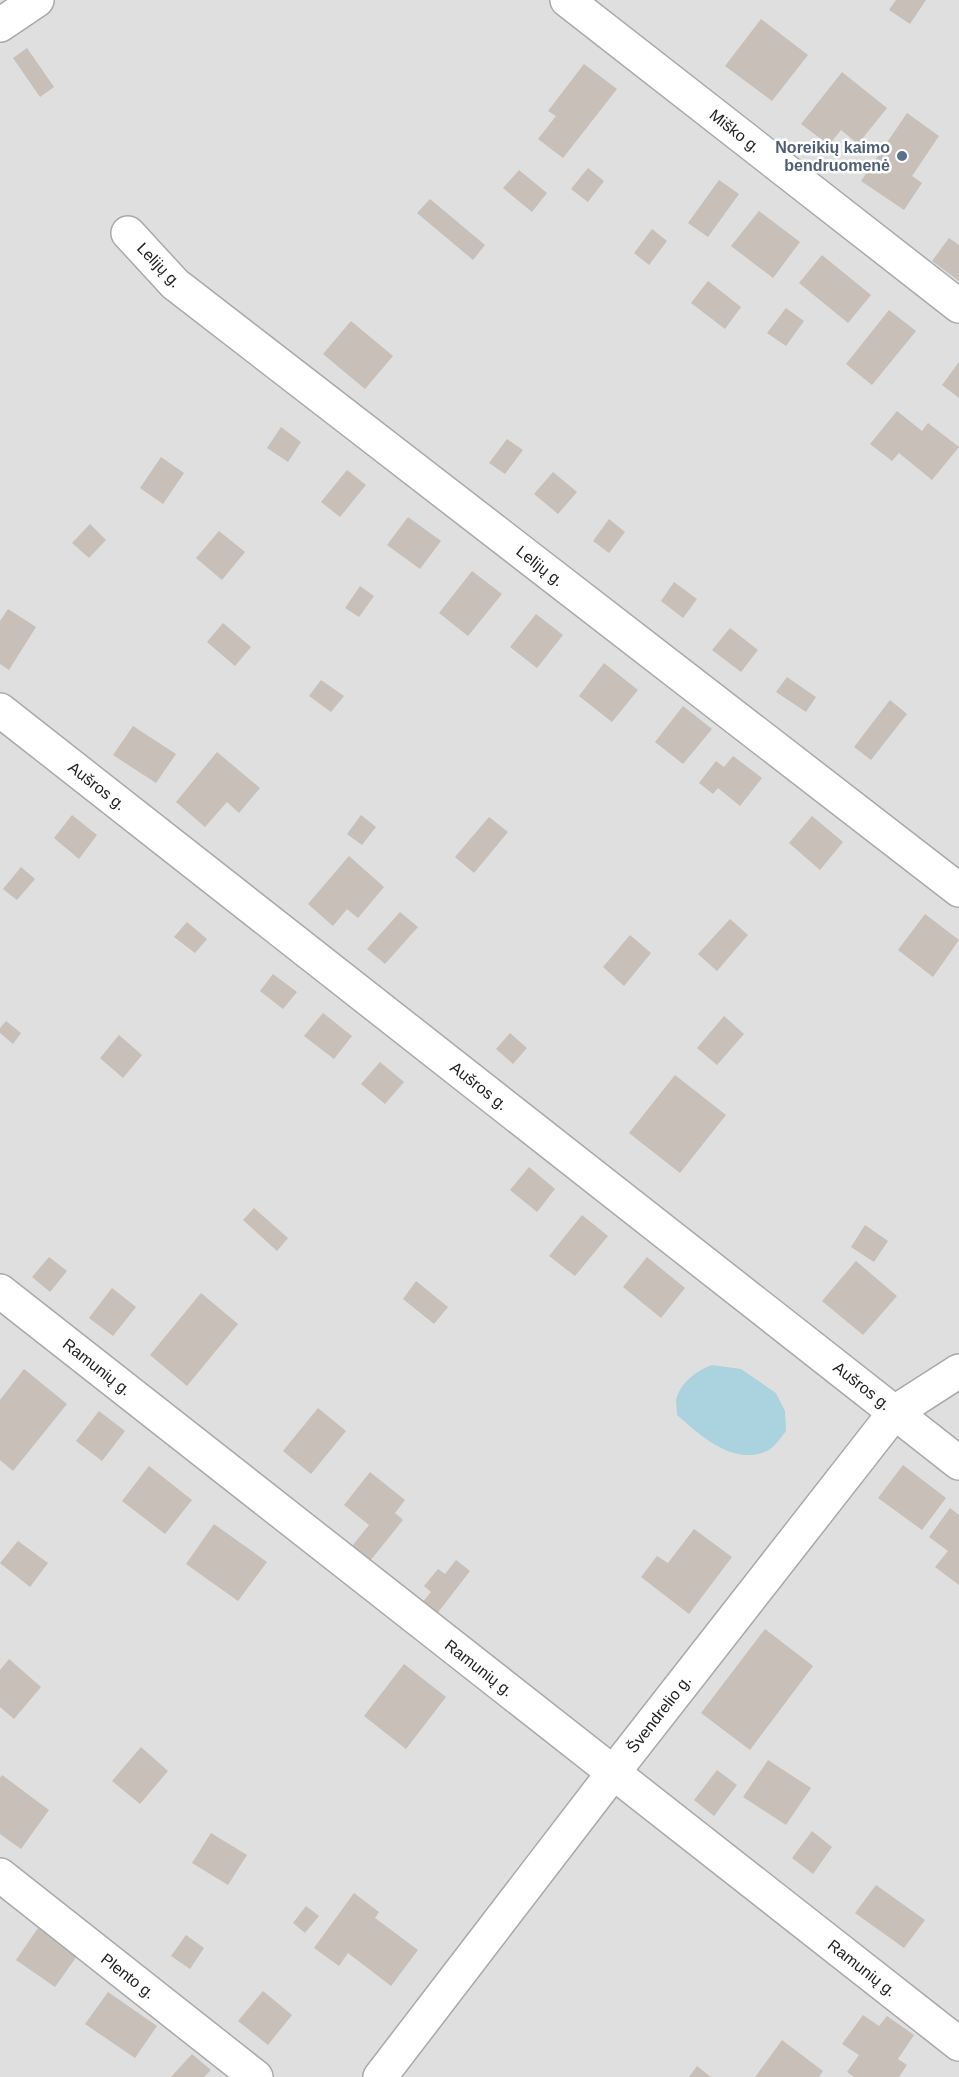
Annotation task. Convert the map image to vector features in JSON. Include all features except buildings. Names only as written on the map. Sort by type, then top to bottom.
[{"type":"street","points":[[0,26],[37,0]]},
{"type":"street","name":"Miško g.","points":[[567,0],[959,306]]},
{"type":"street","name":"Lelijų g.","points":[[128,233],[175,284],[959,890]]},
{"type":"street","name":"Aušros g.","points":[[0,710],[959,1463]]},
{"type":"street","name":"Ramunių g.","points":[[0,1291],[959,2044]]},
{"type":"street","name":"Švendrelio g.","points":[[380,2077],[613,1773],[895,1412],[959,1371]]},
{"type":"street","name":"Plento g.","points":[[0,1875],[256,2077]]},
{"type":"shaded area","points":[[0,0],[959,0],[959,2077],[0,2077]]},
{"type":"water","points":[[712,1365],[741,1369],[776,1393],[785,1411],[786,1431],[770,1450],[754,1455],[730,1452],[707,1440],[677,1415],[676,1400],[681,1388],[695,1374]]},
{"type":"place","name":"Noreikių kaimo bendruomenė","points":[[902,156]]}]
